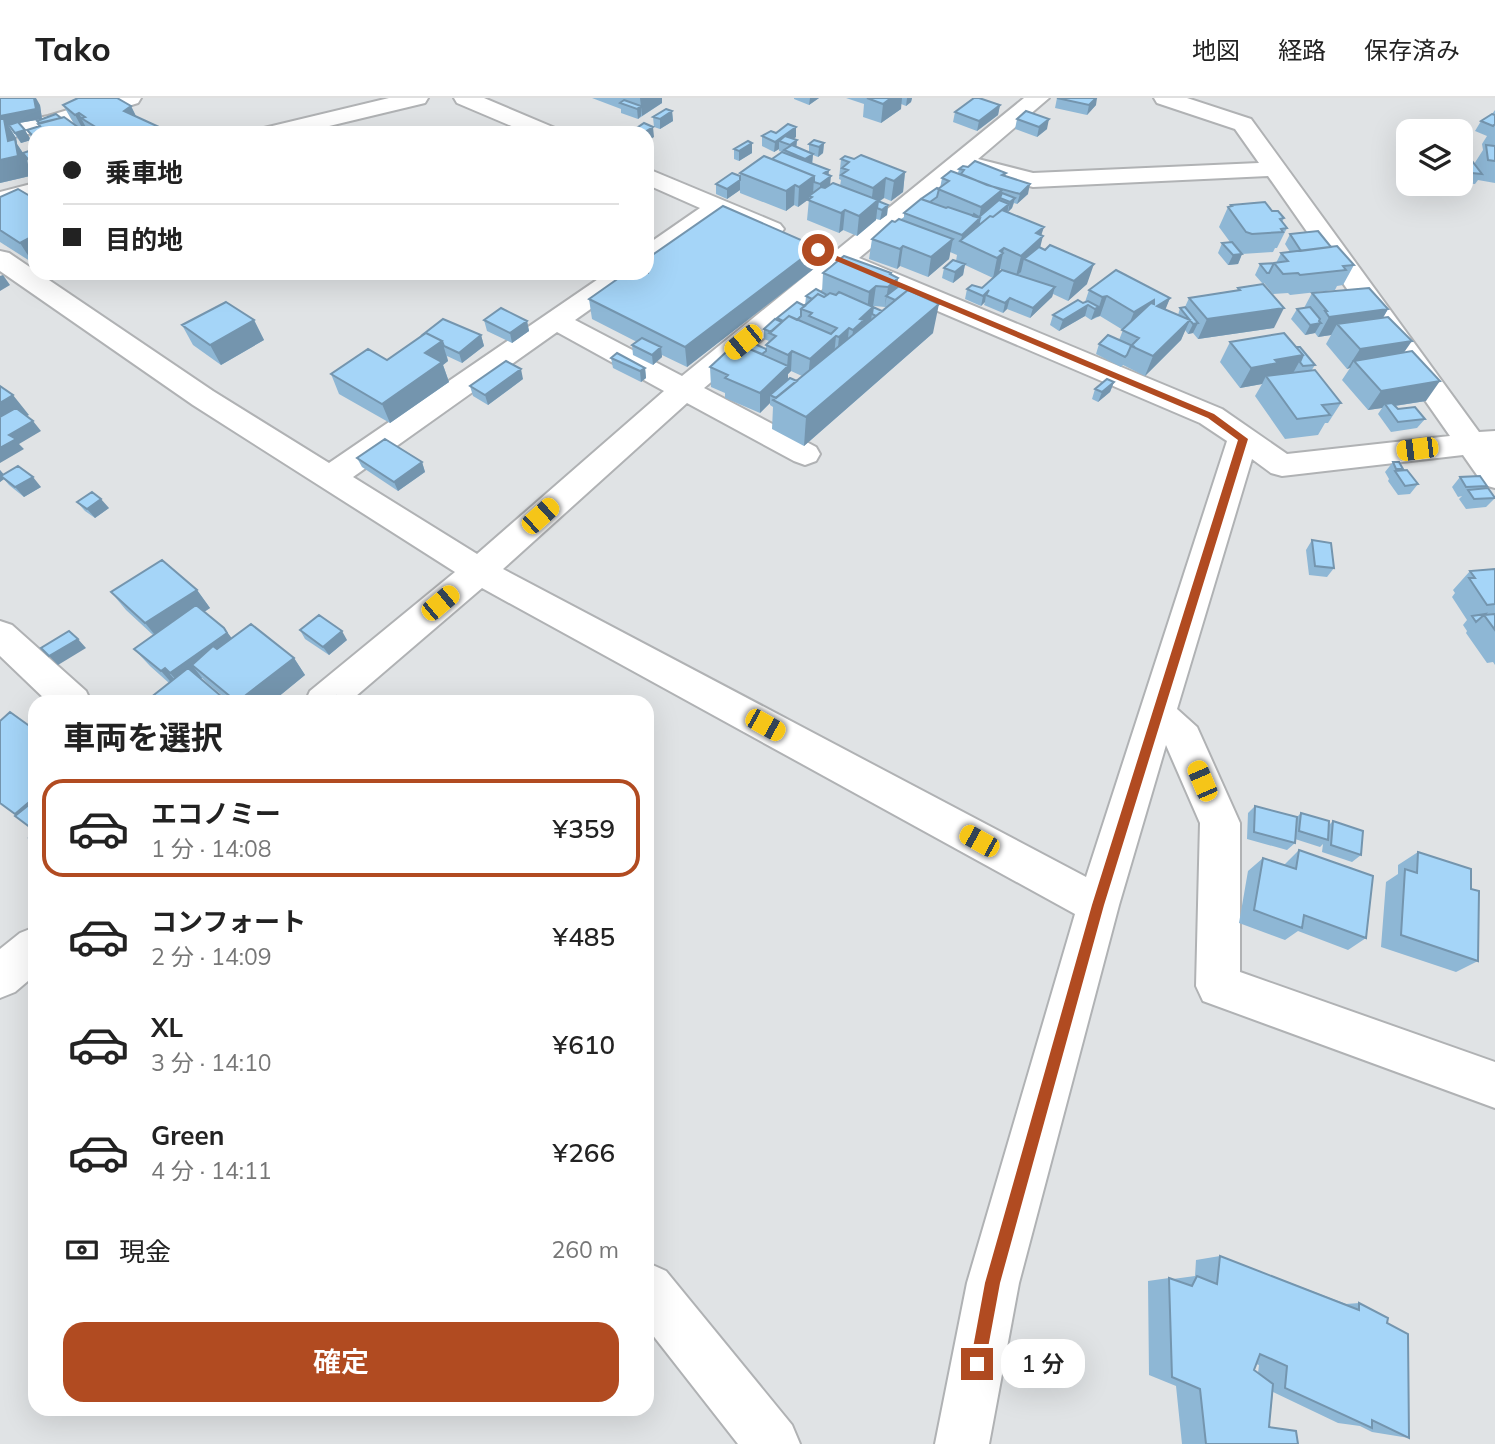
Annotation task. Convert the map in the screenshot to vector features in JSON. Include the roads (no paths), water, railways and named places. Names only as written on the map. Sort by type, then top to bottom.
[{"type":"street","points":[[34,126],[130,98]]},
{"type":"street","points":[[301,126],[417,98]]},
{"type":"street","points":[[465,98],[531,126]]},
{"type":"street","points":[[331,695],[479,570],[683,390],[818,250],[963,162],[1038,98]]},
{"type":"street","points":[[1165,98],[1243,124],[1483,442],[1495,477]]},
{"type":"street","points":[[0,133],[28,127]]},
{"type":"street","points":[[963,162],[1033,180],[1275,169]]},
{"type":"street","points":[[654,179],[1211,416],[1282,465],[1483,442]]},
{"type":"street","points":[[0,199],[28,192]]},
{"type":"street","points":[[654,252],[719,206]]},
{"type":"street","points":[[0,259],[28,278]]},
{"type":"street","points":[[31,280],[203,398],[479,570],[1098,905]]},
{"type":"street","points":[[329,478],[614,280]]},
{"type":"street","points":[[556,321],[805,454]]},
{"type":"street","points":[[962,1444],[993,1283],[1098,905],[1243,439]]},
{"type":"street","points":[[0,635],[65,695]]},
{"type":"street","points":[[1156,713],[1184,738],[1220,823],[1218,986],[1495,1085]]},
{"type":"street","points":[[0,977],[28,953]]},
{"type":"street","points":[[654,1296],[773,1444]]}]
